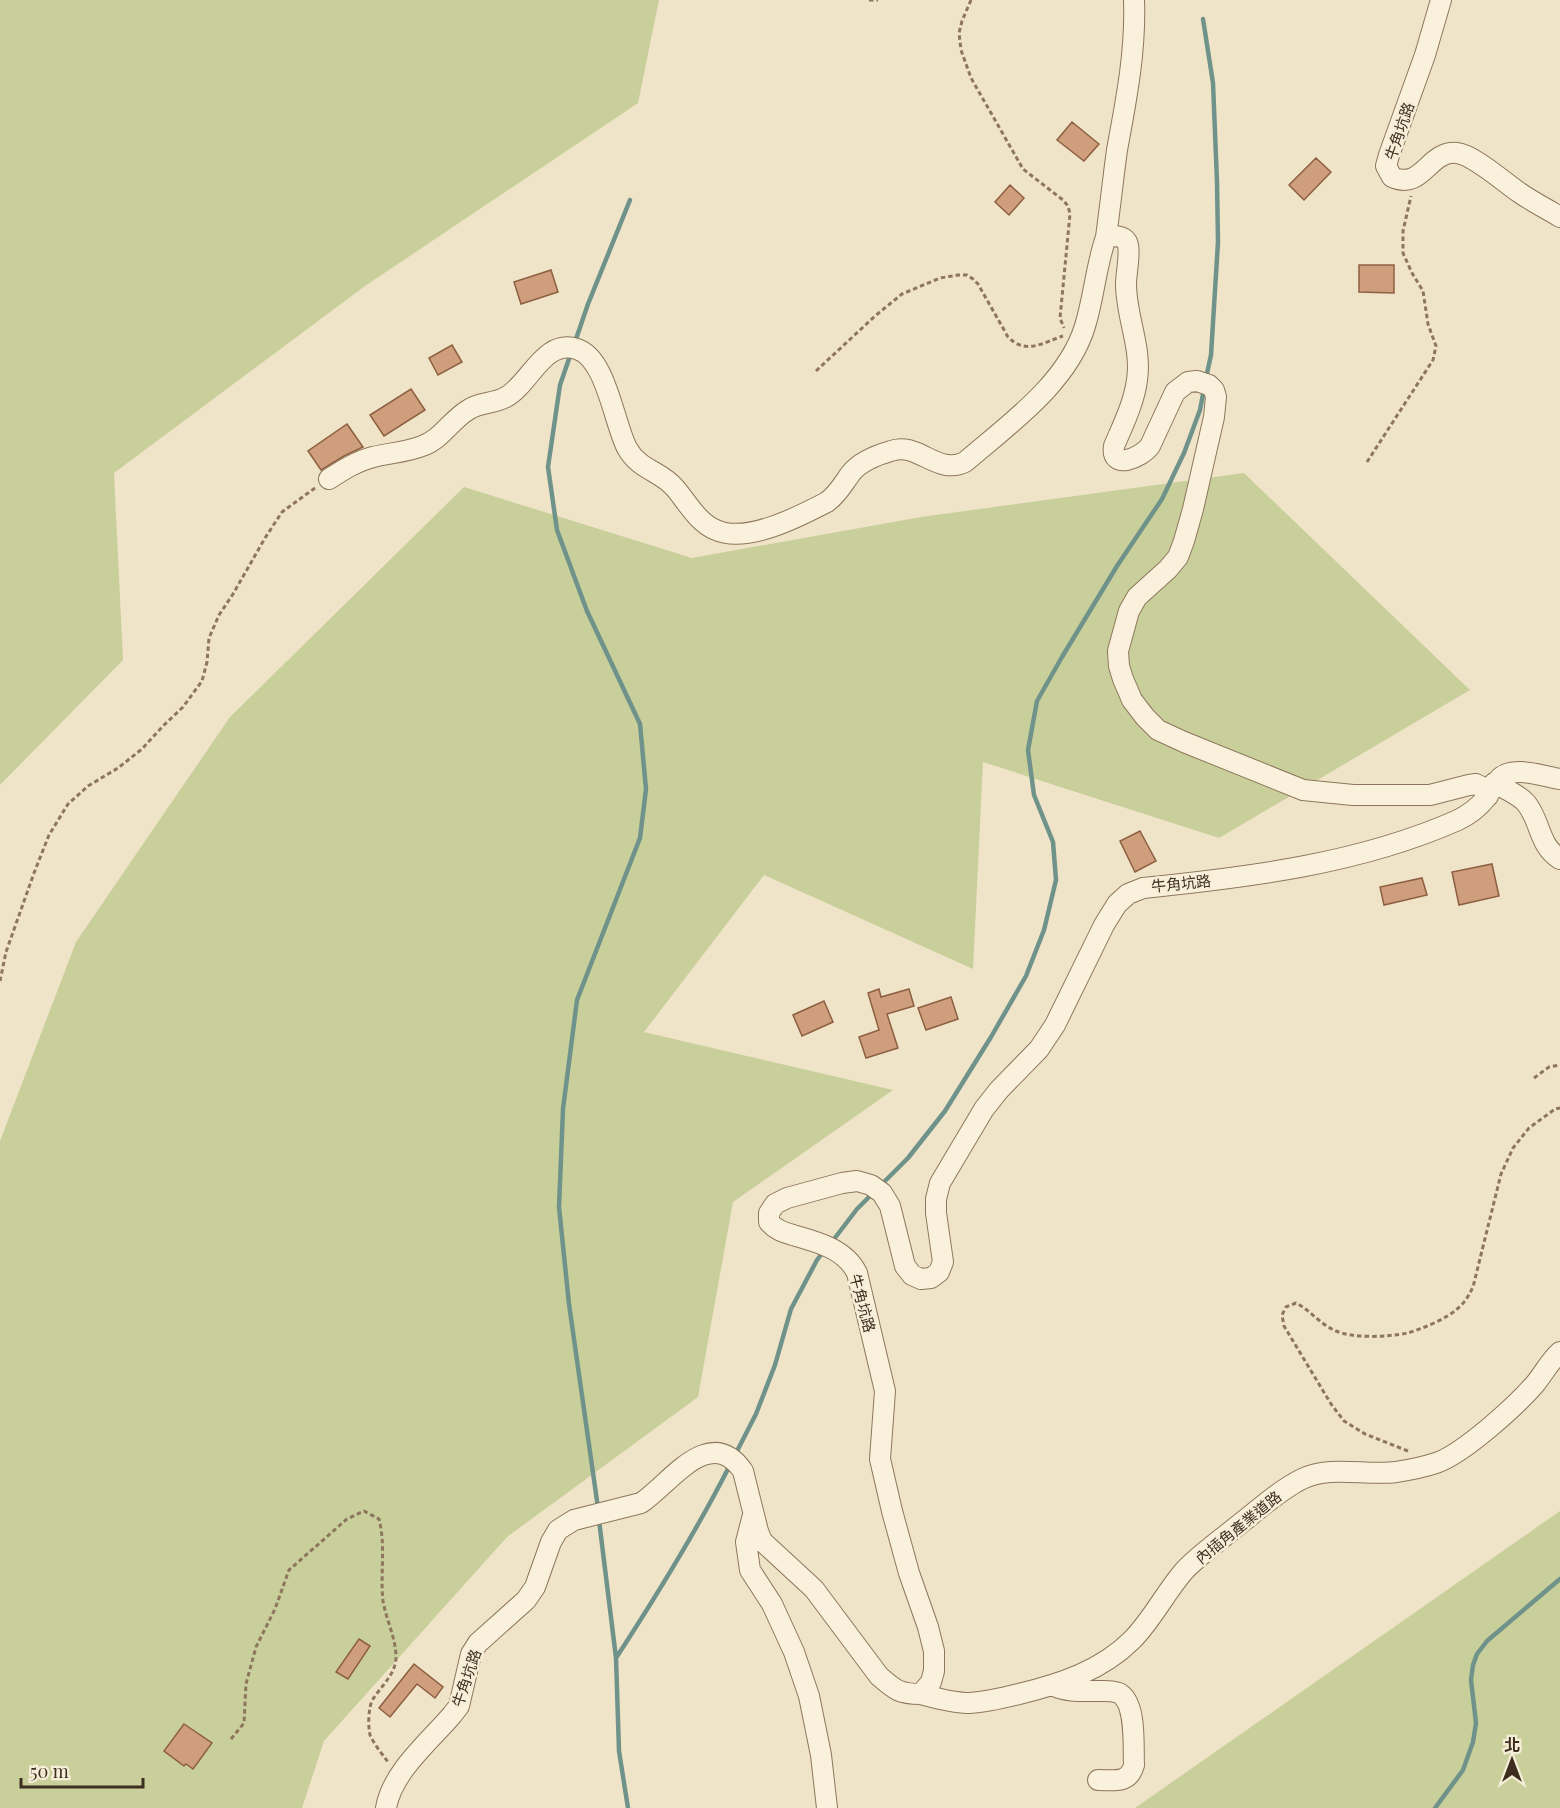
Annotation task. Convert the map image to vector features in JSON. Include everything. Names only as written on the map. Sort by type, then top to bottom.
[{"type":"street","points":[[329,479],[352,464],[371,457],[411,450],[433,441],[469,408],[497,401],[511,394],[547,355],[563,347],[577,349],[597,366],[627,448],[636,460],[674,486],[703,522],[716,530],[729,534],[769,528],[828,502],[858,467],[890,451],[905,449],[950,466],[957,466],[965,462],[1033,403],[1069,360],[1106,237],[1131,68],[1134,0]]},
{"type":"street","name":"牛角坑路","points":[[1413,179],[1400,181],[1392,177],[1386,166],[1425,55],[1441,0]]},
{"type":"street","points":[[1413,179],[1444,155],[1456,153],[1469,157],[1523,195],[1560,217]]},
{"type":"street","points":[[1106,237],[1114,235],[1123,238],[1128,243],[1126,290],[1137,342],[1139,364],[1137,382],[1129,410],[1114,446],[1115,456],[1126,460],[1145,453],[1175,392],[1188,382],[1197,381],[1209,385],[1216,397],[1214,417],[1193,509],[1178,557],[1137,597],[1129,611],[1121,636],[1118,651],[1119,666],[1132,700],[1158,730],[1304,790],[1353,795],[1431,795],[1476,784],[1516,795],[1531,810],[1543,841],[1553,855],[1560,859]]},
{"type":"street","name":"牛角坑路","points":[[386,1808],[392,1788],[400,1774],[459,1706],[471,1654],[478,1643],[526,1600],[535,1587],[551,1542],[558,1530],[574,1520],[641,1503],[650,1498],[684,1465],[696,1457],[707,1454],[727,1456],[737,1463],[743,1471],[753,1515],[762,1541],[814,1589],[879,1676],[904,1694],[921,1694],[931,1682],[934,1671],[934,1651],[906,1563],[880,1460],[885,1391],[857,1273],[851,1262],[840,1253],[820,1243],[774,1229],[769,1222],[769,1212],[775,1204],[787,1198],[842,1183],[857,1181],[871,1185],[882,1193],[890,1206],[904,1266],[912,1275],[921,1279],[931,1278],[939,1272],[943,1262],[936,1213],[936,1199],[940,1183],[984,1109],[1039,1049],[1056,1025],[1104,925],[1117,904],[1128,894],[1143,888],[1256,875],[1383,848],[1459,819],[1480,804],[1499,777],[1509,773],[1521,772],[1560,779]]},
{"type":"street","name":"內插角產業道路","points":[[921,1694],[969,1703],[1053,1686],[1096,1668],[1134,1639],[1184,1571],[1281,1492],[1303,1478],[1318,1473],[1396,1472],[1437,1462],[1461,1450],[1534,1384],[1560,1352]]},
{"type":"street","points":[[753,1515],[746,1542],[750,1570],[772,1604],[794,1653],[809,1696],[821,1755],[826,1808]]},
{"type":"street","points":[[1053,1686],[1068,1690],[1114,1691],[1126,1698],[1130,1706],[1134,1765],[1132,1772],[1128,1778],[1121,1780],[1098,1780]]},
{"type":"path","points":[[869,0],[878,0]]},
{"type":"path","points":[[971,0],[959,33],[961,50],[971,78],[1023,169],[1068,206],[1070,214],[1060,318],[1066,330],[1076,334]]},
{"type":"path","points":[[1367,462],[1433,360],[1436,346],[1428,324],[1423,291],[1403,253],[1403,231],[1413,179]]},
{"type":"path","points":[[816,371],[902,294],[939,278],[958,274],[974,279],[1008,337],[1020,346],[1034,346],[1076,334]]},
{"type":"path","points":[[0,981],[6,952],[34,873],[49,836],[68,804],[88,786],[118,768],[142,749],[183,707],[202,681],[207,662],[209,638],[219,615],[265,538],[282,512],[329,479]]},
{"type":"path","points":[[1534,1078],[1549,1067],[1560,1065]]},
{"type":"path","points":[[1409,1452],[1365,1434],[1344,1421],[1331,1404],[1284,1326],[1282,1315],[1286,1307],[1296,1303],[1334,1331],[1352,1335],[1380,1336],[1409,1333],[1455,1311],[1466,1301],[1473,1287],[1501,1174],[1514,1148],[1530,1128],[1555,1109],[1560,1108]]},
{"type":"path","points":[[231,1739],[244,1723],[246,1683],[254,1656],[290,1570],[347,1519],[364,1511],[379,1519],[383,1533],[384,1603],[397,1657],[388,1680],[372,1701],[369,1721],[370,1735],[388,1763],[400,1774]]},
{"type":"green space","points":[[0,0],[659,0],[638,103],[365,286],[114,473],[123,660],[0,785]]},
{"type":"green space","points":[[1244,473],[1470,690],[1219,838],[983,762],[973,969],[764,875],[644,1032],[893,1090],[733,1202],[698,1397],[507,1537],[324,1741],[302,1808],[0,1808],[0,1141],[76,942],[230,717],[464,487],[692,558],[921,517]]},
{"type":"green space","points":[[1560,1511],[1560,1808],[1135,1808]]},
{"type":"building","points":[[1072,122],[1099,144],[1084,161],[1057,140]]},
{"type":"building","points":[[1316,158],[1331,172],[1304,200],[1289,185]]},
{"type":"building","points":[[1010,185],[1024,198],[1009,215],[995,202]]},
{"type":"building","points":[[1359,265],[1394,265],[1394,293],[1359,292]]},
{"type":"building","points":[[551,270],[558,292],[521,304],[514,282]]},
{"type":"building","points":[[452,345],[462,362],[438,375],[429,358]]},
{"type":"building","points":[[411,389],[425,410],[384,436],[370,415]]},
{"type":"building","points":[[347,424],[363,447],[321,470],[308,451]]},
{"type":"building","points":[[1140,831],[1156,861],[1135,872],[1120,841]]},
{"type":"building","points":[[1492,864],[1499,896],[1459,905],[1452,872]]},
{"type":"building","points":[[1422,878],[1427,895],[1384,905],[1380,887]]},
{"type":"building","points":[[879,989],[881,997],[909,989],[914,1006],[887,1014],[898,1048],[866,1058],[859,1037],[879,1030],[868,993]]},
{"type":"building","points":[[951,997],[958,1019],[926,1030],[918,1008]]},
{"type":"building","points":[[824,1001],[833,1022],[802,1036],[793,1015]]},
{"type":"building","points":[[359,1639],[370,1646],[348,1679],[336,1672]]},
{"type":"building","points":[[414,1664],[443,1687],[435,1698],[417,1684],[390,1717],[379,1708]]},
{"type":"building","points":[[184,1724],[212,1743],[193,1769],[186,1764],[184,1766],[164,1751]]},
{"type":"waterway","points":[[1203,19],[1213,83],[1218,242],[1211,355],[1206,378]]},
{"type":"waterway","points":[[575,342],[630,200]]},
{"type":"waterway","points":[[571,353],[560,385],[548,467],[557,530],[587,611],[640,724],[646,789],[640,838],[577,1000],[563,1109],[559,1207],[569,1304],[598,1508]]},
{"type":"waterway","points":[[880,1186],[908,1158],[945,1111],[1026,976],[1044,930],[1056,880],[1053,842],[1034,795],[1028,750],[1037,701],[1117,566],[1162,499],[1184,453],[1200,410],[1204,389]]},
{"type":"waterway","points":[[831,1243],[857,1209],[874,1192]]},
{"type":"waterway","points":[[735,1455],[756,1414],[775,1365],[791,1309],[823,1252]]},
{"type":"waterway","points":[[616,1658],[676,1563],[730,1465]]},
{"type":"waterway","points":[[599,1520],[616,1658],[619,1751],[628,1808]]},
{"type":"waterway","points":[[1435,1808],[1463,1770],[1473,1742],[1476,1723],[1471,1680],[1477,1654],[1487,1641],[1560,1579]]}]
